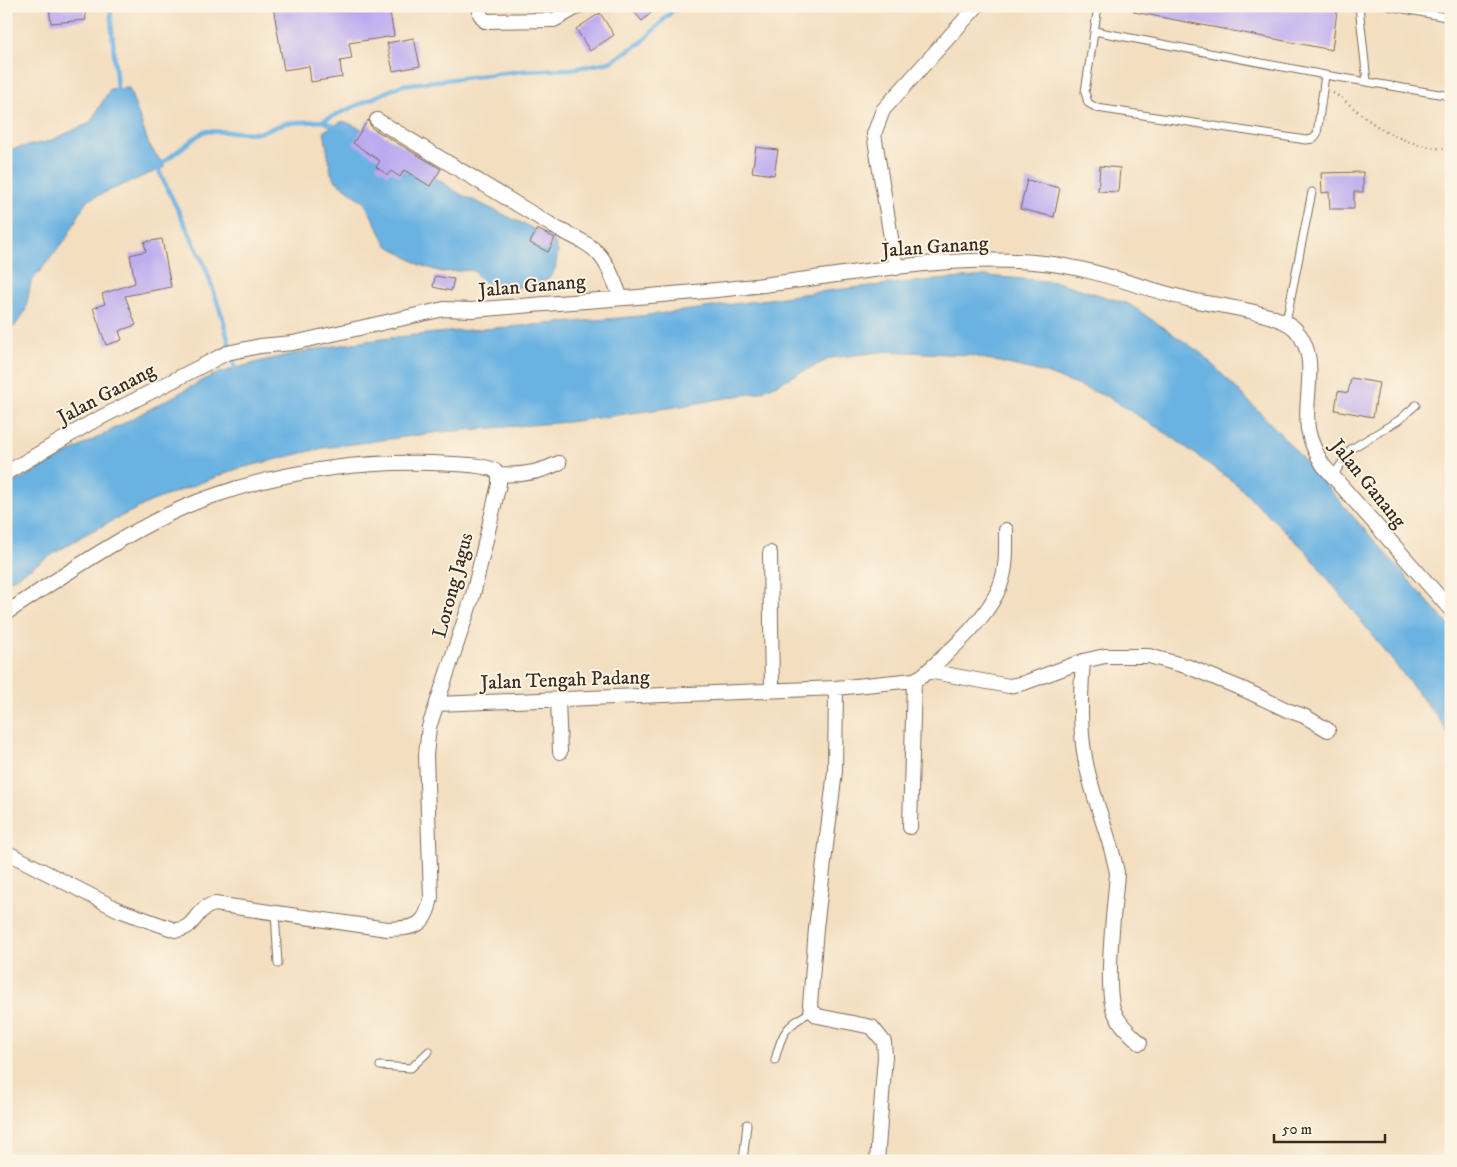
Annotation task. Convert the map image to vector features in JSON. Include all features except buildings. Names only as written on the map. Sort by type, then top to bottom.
[{"type":"street","points":[[481,12],[485,21],[554,20],[579,6]]},
{"type":"street","points":[[896,268],[874,134],[883,110],[977,6]]},
{"type":"street","points":[[378,120],[558,229],[590,244],[602,256],[621,298]]},
{"type":"street","name":"Jalan Ganang","points":[[6,473],[90,423],[233,351],[293,343],[444,309],[472,310],[746,287],[952,262],[1007,261],[1044,263],[1084,268],[1189,300],[1286,322],[1303,339],[1308,352],[1310,382],[1308,428],[1315,451],[1323,465],[1451,610]]},
{"type":"street","points":[[6,613],[134,533],[209,497],[240,488],[305,472],[386,463],[460,465],[490,468],[499,474],[531,474],[559,463]]},
{"type":"street","name":"Lorong Jagus","points":[[438,704],[472,595],[499,484],[499,474]]},
{"type":"street","points":[[910,827],[914,680],[928,671],[968,632],[995,597],[1005,565],[1006,530]]},
{"type":"street","points":[[770,553],[772,690]]},
{"type":"street","points":[[928,671],[1009,686],[1024,683],[1083,661],[1124,654],[1150,656],[1189,667],[1246,690],[1304,716],[1328,730]]},
{"type":"street","points":[[1083,661],[1080,708],[1088,776],[1114,857],[1117,873],[1110,984],[1112,1006],[1121,1024],[1140,1043]]},
{"type":"street","name":"Jalan Tengah Padang","points":[[438,704],[836,688],[914,680]]},
{"type":"street","points":[[836,688],[835,771],[816,928],[810,1004],[812,1011],[828,1019],[872,1027],[884,1042],[885,1070],[877,1161]]},
{"type":"street","points":[[558,699],[560,752]]},
{"type":"street","points":[[6,852],[119,910],[176,930],[183,930],[189,926],[201,909],[216,904],[387,929],[407,929],[418,925],[425,918],[431,897],[426,755],[429,727],[438,704]]},
{"type":"lane","points":[[1098,6],[1085,92],[1088,103],[1097,108],[1312,140],[1317,134],[1325,76]]},
{"type":"lane","points":[[1359,6],[1367,82]]},
{"type":"lane","points":[[1389,6],[1451,18]]},
{"type":"lane","points":[[1094,31],[1325,76],[1451,96]]},
{"type":"lane","points":[[1286,322],[1312,192]]},
{"type":"lane","points":[[1333,476],[1351,449],[1399,420],[1416,405]]},
{"type":"lane","points":[[275,912],[278,964]]},
{"type":"lane","points":[[775,1060],[780,1040],[791,1023],[812,1011]]},
{"type":"lane","points":[[380,1066],[411,1068],[430,1050]]},
{"type":"lane","points":[[743,1161],[747,1124]]},
{"type":"path","points":[[1324,90],[1349,103],[1368,120],[1397,138],[1441,149],[1451,149]]},
{"type":"water","points":[[129,88],[149,145],[165,167],[87,200],[66,239],[31,282],[25,312],[14,327],[6,328],[6,150],[47,142],[90,123],[110,89]]},
{"type":"water","points":[[343,121],[360,128],[460,194],[553,238],[558,252],[555,269],[551,276],[535,287],[513,287],[484,282],[472,270],[441,272],[420,265],[387,245],[364,202],[336,181],[331,173],[324,131]]},
{"type":"water","points":[[987,276],[1057,282],[1129,304],[1202,354],[1278,431],[1451,628],[1451,741],[1444,726],[1306,551],[1235,483],[1169,435],[1108,397],[1046,373],[969,355],[887,351],[831,358],[760,392],[675,407],[568,422],[441,432],[323,448],[237,469],[150,502],[84,535],[6,583],[6,487],[211,376],[261,361],[311,350],[413,335],[644,316],[839,289]]},
{"type":"waterway","points":[[110,6],[117,89]]},
{"type":"waterway","points":[[322,121],[402,85],[521,71],[571,69],[610,62],[642,42],[677,6]]},
{"type":"waterway","points":[[162,163],[204,131],[258,133],[286,123],[322,121],[334,126]]},
{"type":"waterway","points":[[158,169],[205,266],[223,319],[235,368]]}]
